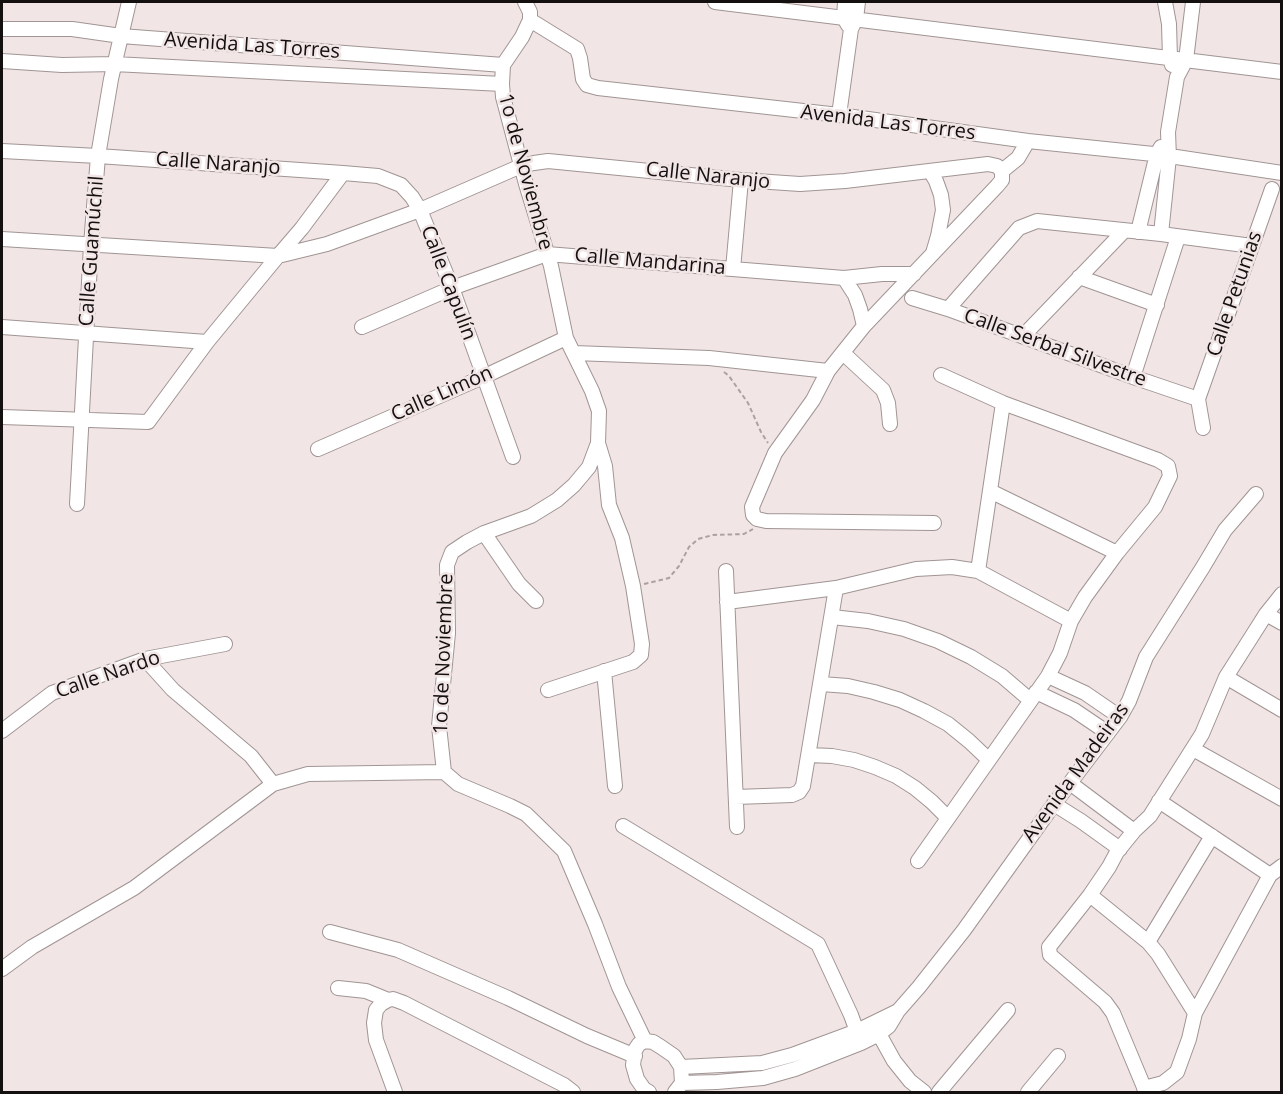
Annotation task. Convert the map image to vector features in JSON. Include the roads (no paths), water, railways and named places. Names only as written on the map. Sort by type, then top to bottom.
[{"type":"street","name":"Calle Guamúchil","points":[[77,504],[98,156],[106,102],[129,2]]},
{"type":"street","points":[[525,2],[530,12],[530,20]]},
{"type":"street","points":[[715,2],[850,22],[1281,72]]},
{"type":"street","points":[[845,2],[850,22]]},
{"type":"street","points":[[839,116],[850,22],[858,2]]},
{"type":"street","points":[[1165,2],[1168,12],[1170,58],[1177,77]]},
{"type":"street","points":[[1023,336],[1079,278],[1131,231],[1163,155],[1177,77],[1186,60],[1193,2]]},
{"type":"street","name":"Avenida Las Torres","points":[[530,20],[577,50],[583,79],[587,85],[597,88],[1028,141],[1163,155],[1281,173]]},
{"type":"street","name":"1o de Noviembre","points":[[444,772],[440,726],[448,633],[447,565],[452,552],[484,533],[531,516],[558,500],[574,486],[589,466],[598,443],[599,411],[592,391],[566,338],[547,254],[505,108],[502,84],[503,65],[522,37],[530,20]]},
{"type":"street","name":"Avenida Las Torres","points":[[2,29],[72,29],[121,36],[503,65]]},
{"type":"street","points":[[354,54],[368,77]]},
{"type":"street","name":"Avenida Las Torres","points":[[2,61],[62,65],[114,64],[502,84]]},
{"type":"street","points":[[933,523],[766,522],[753,515],[752,507],[776,453],[813,400],[828,371],[864,326],[997,186],[1002,180],[1002,171],[1018,158],[1028,141]]},
{"type":"street","name":"Calle Naranjo","points":[[2,151],[378,176],[401,185],[420,210]]},
{"type":"street","points":[[1161,234],[1163,155]]},
{"type":"street","name":"Calle Naranjo","points":[[2,239],[281,255],[327,244],[420,210],[521,166],[548,161],[800,184],[988,164],[997,166],[1002,171]]},
{"type":"street","points":[[930,171],[941,195],[943,210],[932,255]]},
{"type":"street","points":[[2,417],[148,422],[207,342],[281,255],[343,173]]},
{"type":"street","points":[[733,269],[741,180]]},
{"type":"street","name":"Calle Petunias","points":[[1198,399],[1272,189]]},
{"type":"street","name":"Calle Capulín","points":[[420,210],[452,288],[513,457]]},
{"type":"street","points":[[948,309],[1019,228],[1037,221],[1252,246]]},
{"type":"street","points":[[1134,377],[1179,237]]},
{"type":"street","name":"Calle Mandarina","points":[[362,327],[452,288],[547,254],[843,278],[914,274]]},
{"type":"street","points":[[843,278],[855,296],[864,326]]},
{"type":"street","points":[[1079,278],[1157,305]]},
{"type":"street","name":"Calle Serbal Silvestre","points":[[912,298],[1198,399]]},
{"type":"street","points":[[2,327],[207,342]]},
{"type":"street","name":"Calle Limón","points":[[318,449],[566,338]]},
{"type":"street","points":[[574,353],[709,358],[828,371]]},
{"type":"street","points":[[843,353],[882,390],[888,403],[890,424]]},
{"type":"street","points":[[918,861],[1048,676],[1060,653],[1071,621],[1085,597],[1155,507],[1170,476],[1168,466],[1158,460],[1002,403],[940,375]]},
{"type":"street","points":[[1198,399],[1203,428]]},
{"type":"street","points":[[978,571],[1002,403]]},
{"type":"street","points":[[548,690],[633,662],[641,655],[642,645],[633,586],[622,538],[609,505],[604,466],[598,443]]},
{"type":"street","points":[[990,491],[1117,553]]},
{"type":"street","name":"Avenida Madeiras","points":[[679,1088],[763,1078],[795,1069],[877,1029],[898,1011],[964,930],[1054,804],[1120,717],[1129,701],[1146,657],[1225,530],[1256,494]]},
{"type":"street","points":[[484,533],[519,584],[536,601]]},
{"type":"street","points":[[727,602],[836,588],[916,569],[952,567],[978,571],[1071,621]]},
{"type":"street","points":[[726,572],[737,827]]},
{"type":"street","points":[[736,797],[792,795],[799,792],[803,786],[836,588]]},
{"type":"street","points":[[1281,594],[1226,676],[1202,734],[1160,801],[1150,816],[1120,849],[1090,895],[1049,946],[1050,956],[1105,1002],[1113,1013],[1145,1090],[1163,1083],[1177,1072],[1189,1040],[1195,1012],[1270,875],[1281,866]]},
{"type":"street","points":[[1266,614],[1281,623]]},
{"type":"street","points":[[832,617],[868,621],[904,629],[938,641],[971,657],[1033,696],[1074,711],[1108,734]]},
{"type":"street","name":"Calle Nardo","points":[[2,731],[52,693],[145,659],[225,644]]},
{"type":"street","points":[[145,659],[173,690],[251,756],[273,784]]},
{"type":"street","points":[[604,671],[615,786]]},
{"type":"street","points":[[1048,676],[1084,693],[1120,717]]},
{"type":"street","points":[[1226,676],[1281,710]]},
{"type":"street","points":[[821,684],[848,686],[874,692],[916,707],[948,724],[988,759]]},
{"type":"street","points":[[1193,749],[1281,799]]},
{"type":"street","points":[[809,755],[854,760],[885,772],[915,788],[948,818]]},
{"type":"street","points":[[2,969],[32,947],[134,888],[273,784],[308,774],[444,772],[458,784],[526,814],[564,851],[619,987],[645,1041]]},
{"type":"street","points":[[1070,783],[1134,831]]},
{"type":"street","points":[[1160,801],[1270,875]]},
{"type":"street","points":[[1054,804],[1120,849]]},
{"type":"street","points":[[623,826],[818,944],[859,1037]]},
{"type":"street","points":[[1148,942],[1212,836]]},
{"type":"street","points":[[1090,895],[1148,942],[1195,1012]]},
{"type":"street","points":[[330,932],[398,950],[634,1056]]},
{"type":"street","points":[[338,988],[366,991],[388,1000]]},
{"type":"street","points":[[395,1092],[376,1040],[374,1023],[376,1010],[381,1004],[393,999],[564,1085],[573,1092]]},
{"type":"street","points":[[939,1092],[1008,1010]]},
{"type":"street","points":[[877,1029],[894,1061],[910,1081],[924,1092]]},
{"type":"street","name":"Avenida Madeiras","points":[[681,1067],[762,1063],[859,1037]]},
{"type":"street","points":[[649,1092],[637,1079],[633,1065],[635,1050],[645,1041],[653,1042],[674,1056],[681,1067],[679,1088]]},
{"type":"street","points":[[1028,1092],[1058,1056]]},
{"type":"street","points":[[762,1063],[763,1078]]}]
